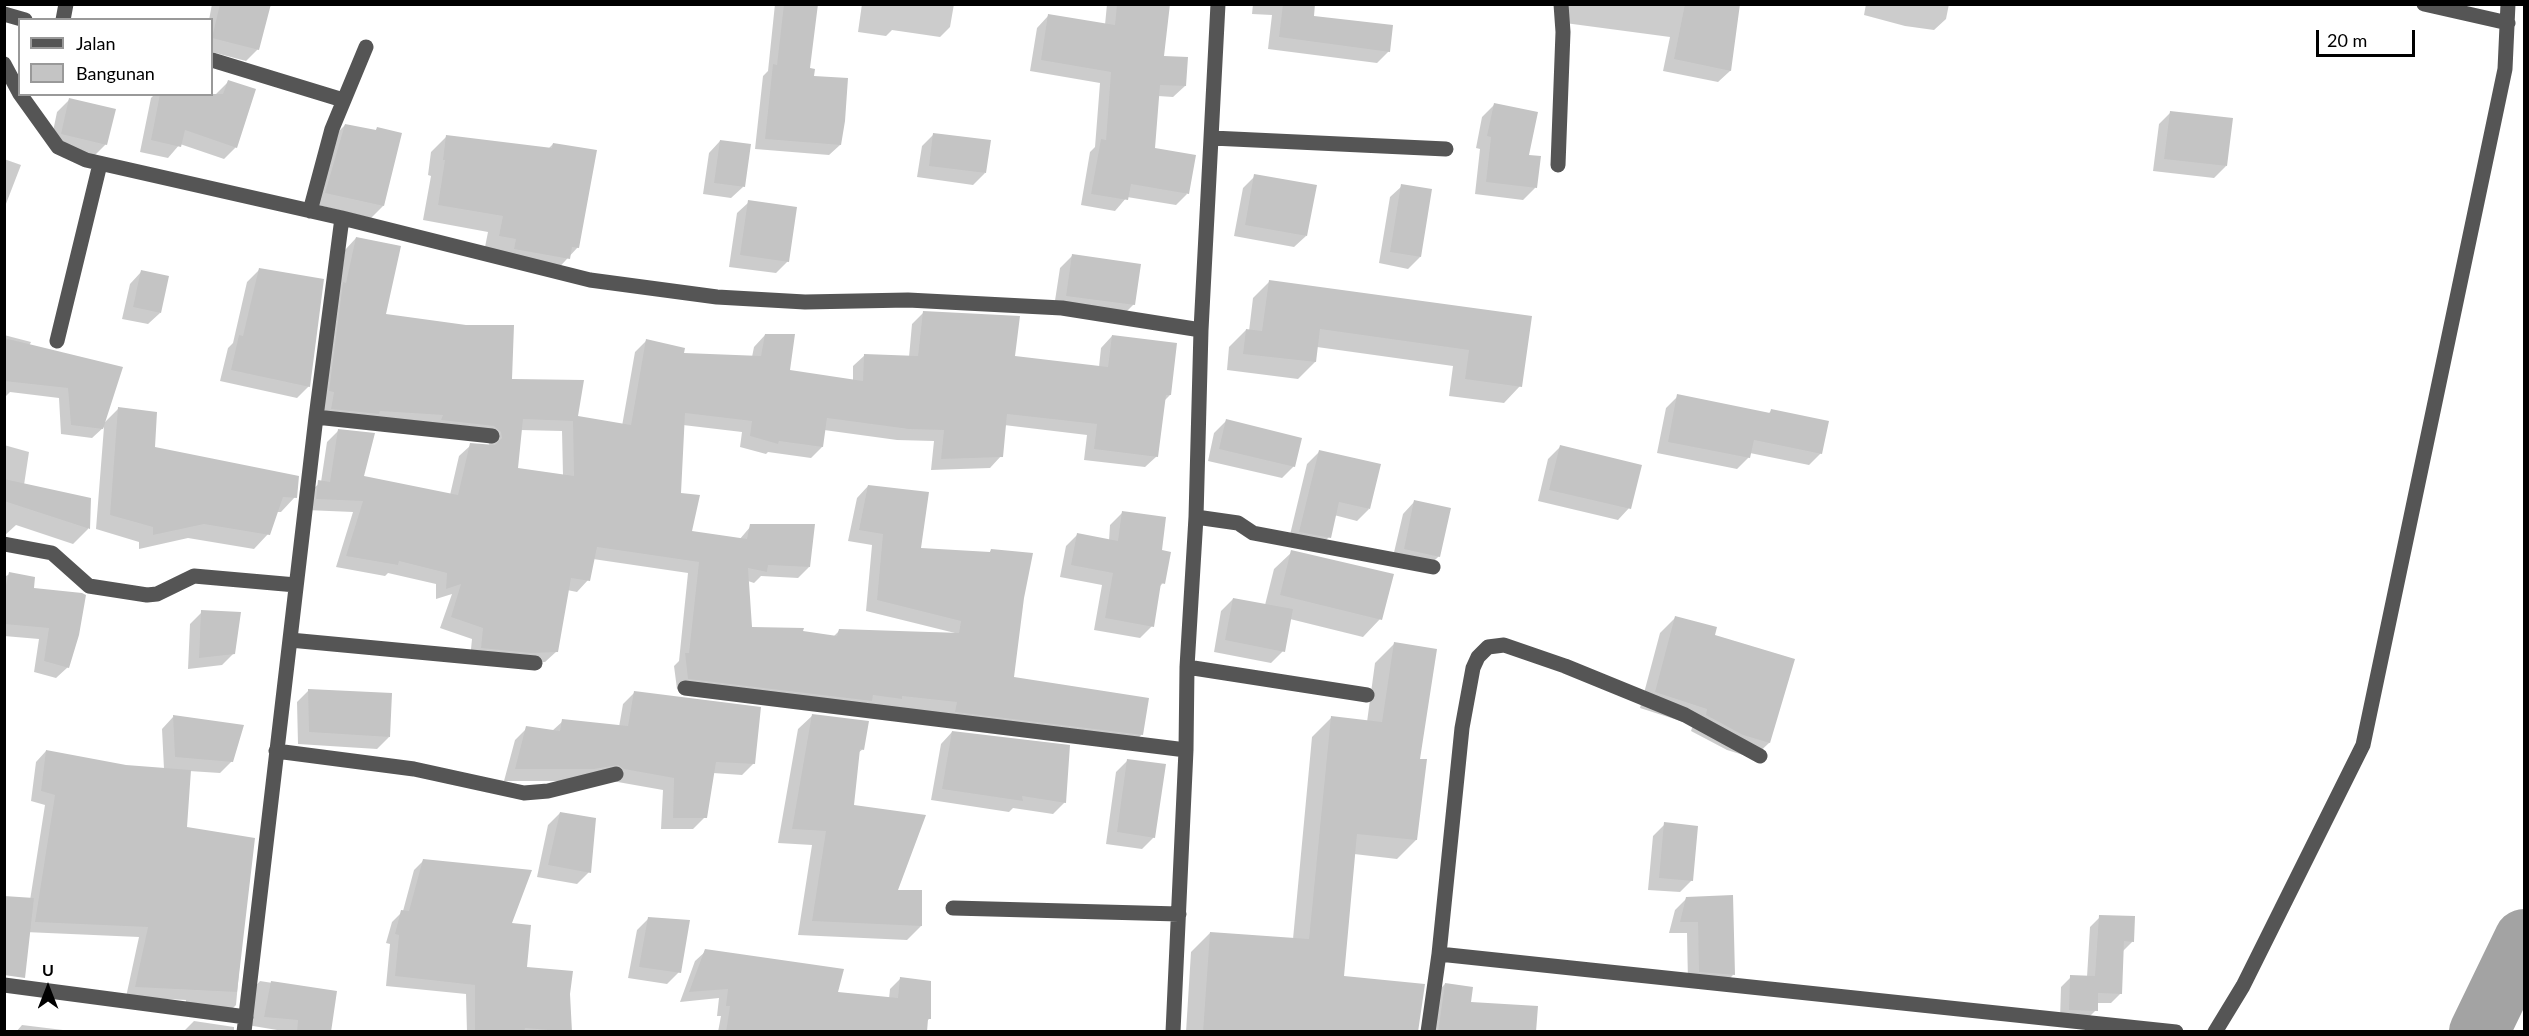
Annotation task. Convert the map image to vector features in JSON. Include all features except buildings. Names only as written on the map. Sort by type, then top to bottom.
[{"type":"street","points":[[1173,1032],[1186,750],[1193,668],[1201,330],[1218,4]]},
{"type":"street","points":[[1558,165],[1563,32],[1561,4]]},
{"type":"street","points":[[2424,4],[2508,23]]},
{"type":"street","points":[[2216,1032],[2243,986],[2363,745],[2505,69],[2508,4]]},
{"type":"street","points":[[310,212],[332,129],[366,47]]},
{"type":"street","points":[[213,60],[343,100]]},
{"type":"street","points":[[4,64],[18,90]]},
{"type":"street","points":[[21,96],[58,147],[100,164],[342,218],[590,280],[706,295],[805,302],[908,300],[1062,308],[1201,330]]},
{"type":"street","points":[[1212,138],[1446,149]]},
{"type":"street","points":[[57,341],[100,164]]},
{"type":"street","points":[[4,986],[245,1024],[316,417],[342,218]]},
{"type":"street","points":[[316,417],[492,436]]},
{"type":"street","points":[[1196,517],[1238,523],[1253,533],[1433,567]]},
{"type":"street","points":[[4,544],[52,554],[89,586],[147,595],[158,594],[194,576],[296,585]]},
{"type":"street","points":[[290,640],[535,663]]},
{"type":"street","points":[[1428,1032],[1439,954],[1462,728],[1473,668],[1478,657],[1488,647],[1504,645],[1576,671],[1685,715],[1760,756]]},
{"type":"street","points":[[1193,668],[1227,671],[1367,695]]},
{"type":"street","points":[[685,688],[1186,750]]},
{"type":"street","points":[[276,751],[414,769],[524,793],[548,791],[616,774]]},
{"type":"street","points":[[953,908],[1179,914]]},
{"type":"street","points":[[1439,954],[2176,1032]]},
{"type":"waterway","points":[[2479,1032],[2524,939]]}]
